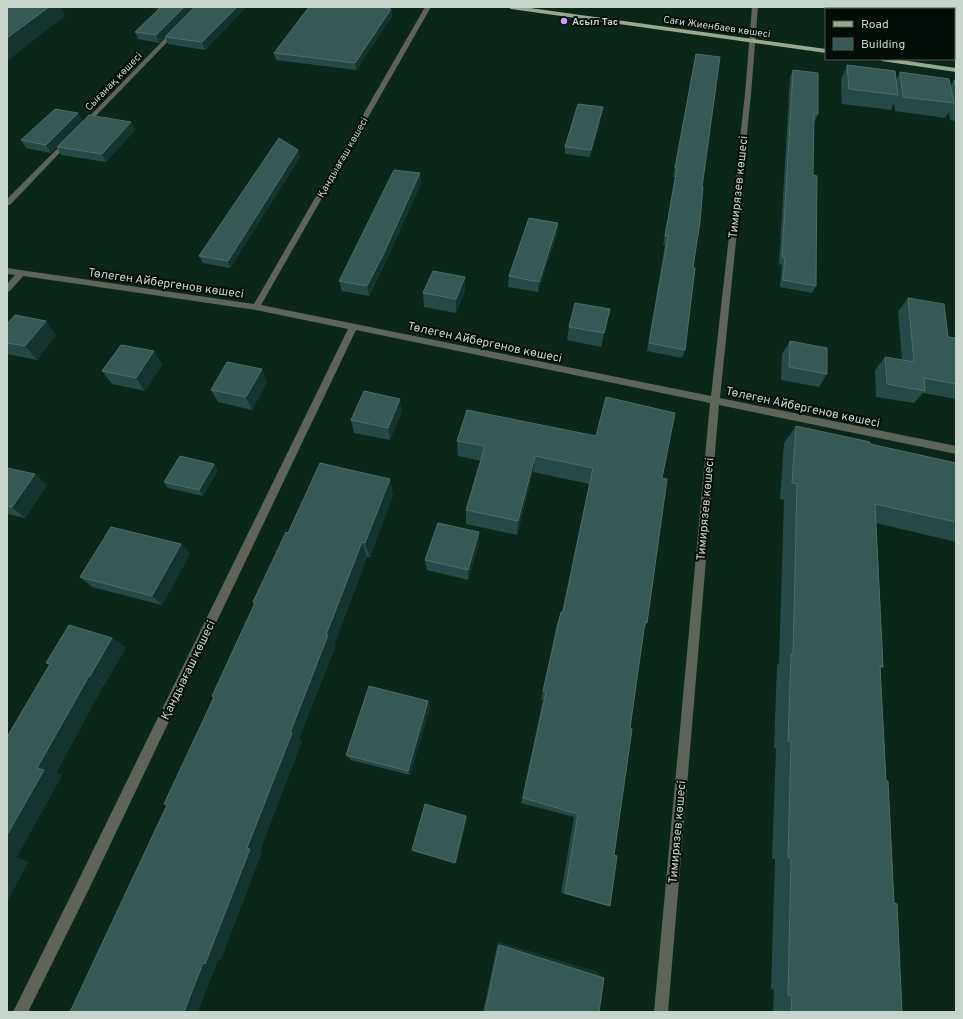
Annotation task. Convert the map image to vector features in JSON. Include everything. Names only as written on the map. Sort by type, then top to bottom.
[{"type":"main road","name":"Сағи Жиенбаев көшесі","points":[[511,7],[825,51]]},
{"type":"main road","points":[[889,60],[956,70]]},
{"type":"street","name":"Қандыағаш көшесі","points":[[256,308],[428,7]]},
{"type":"street","name":"Тимирязев көшесі","points":[[661,1012],[715,401],[753,41],[755,7]]},
{"type":"street","name":"Сығанақ көшесі","points":[[78,130],[183,24]]},
{"type":"street","points":[[7,203],[73,136]]},
{"type":"street","name":"Төлеген Айбергенов көшесі","points":[[7,271],[256,308],[956,450]]},
{"type":"street","points":[[7,289],[20,274]]},
{"type":"street","name":"Қандыағаш көшесі","points":[[20,1012],[83,886],[353,327]]},
{"type":"building","points":[[7,7],[49,7],[7,38]]},
{"type":"building","points":[[161,7],[184,7],[156,35],[135,32]]},
{"type":"building","points":[[195,7],[237,7],[202,42],[165,37]]},
{"type":"building","points":[[309,7],[376,7],[391,9],[355,63],[274,53]]},
{"type":"building","points":[[956,7],[956,31],[955,8],[864,8]]},
{"type":"building","points":[[696,54],[720,57],[702,187],[700,222],[693,267],[695,268],[685,350],[649,343],[668,236],[665,236],[677,168],[675,168]]},
{"type":"building","points":[[847,65],[895,71],[898,95],[849,89]]},
{"type":"building","points":[[793,70],[818,73],[818,114],[814,113],[813,175],[817,176],[816,286],[783,280],[785,258],[782,257]]},
{"type":"building","points":[[900,72],[949,79],[954,103],[903,97]]},
{"type":"building","points":[[578,104],[603,107],[591,150],[565,147]]},
{"type":"building","points":[[55,109],[78,113],[46,145],[21,140]]},
{"type":"building","points":[[89,115],[131,122],[102,154],[57,147]]},
{"type":"building","points":[[279,138],[298,150],[228,261],[199,256]]},
{"type":"building","points":[[394,170],[420,173],[384,253],[367,286],[339,281]]},
{"type":"building","points":[[529,218],[558,223],[539,282],[509,276]]},
{"type":"building","points":[[433,271],[465,277],[456,299],[423,293]]},
{"type":"building","points":[[908,298],[944,304],[948,337],[956,338],[956,384],[924,378],[925,391],[887,384],[885,357],[914,362]]},
{"type":"building","points":[[575,303],[610,309],[604,333],[569,327]]},
{"type":"building","points":[[15,315],[46,321],[25,346],[7,343],[7,324]]},
{"type":"building","points":[[790,341],[827,348],[827,374],[789,367]]},
{"type":"building","points":[[121,345],[154,351],[136,378],[102,371]]},
{"type":"building","points":[[227,362],[262,369],[246,397],[211,390]]},
{"type":"building","points":[[364,391],[400,399],[388,428],[351,420]]},
{"type":"building","points":[[606,397],[675,413],[662,478],[667,479],[647,623],[645,622],[630,728],[632,729],[614,855],[617,856],[610,906],[565,893],[578,814],[523,798],[546,692],[543,691],[561,612],[563,612],[593,468],[535,456],[518,521],[466,510],[485,446],[457,441],[467,410],[596,436]]},
{"type":"building","points":[[796,426],[956,463],[956,522],[875,504],[883,667],[880,666],[886,781],[888,781],[894,903],[897,904],[902,1012],[791,1012],[792,996],[788,995],[791,858],[788,857],[791,741],[788,741],[791,654],[793,655],[797,484],[792,483]]},
{"type":"building","points":[[180,456],[214,464],[199,490],[164,482]]},
{"type":"building","points":[[320,463],[390,479],[365,543],[362,542],[326,635],[328,635],[290,733],[292,733],[247,848],[250,849],[205,964],[203,963],[184,1012],[70,1012],[167,805],[164,804],[214,697],[212,696],[255,603],[253,602],[286,532],[288,533]]},
{"type":"building","points":[[7,468],[35,474],[12,507],[7,506]]},
{"type":"building","points":[[438,523],[479,532],[468,570],[425,560]]},
{"type":"building","points":[[111,527],[181,544],[152,596],[80,577]]},
{"type":"building","points":[[69,625],[112,638],[37,768],[44,770],[7,835],[7,737],[50,664],[46,663]]},
{"type":"building","points":[[369,686],[428,701],[408,771],[346,755]]},
{"type":"building","points":[[425,804],[466,816],[455,863],[412,850]]},
{"type":"building","points":[[499,945],[604,978],[599,1012],[485,1012]]},
{"type":"place","name":"Асыл Тас","points":[[564,21]]}]
